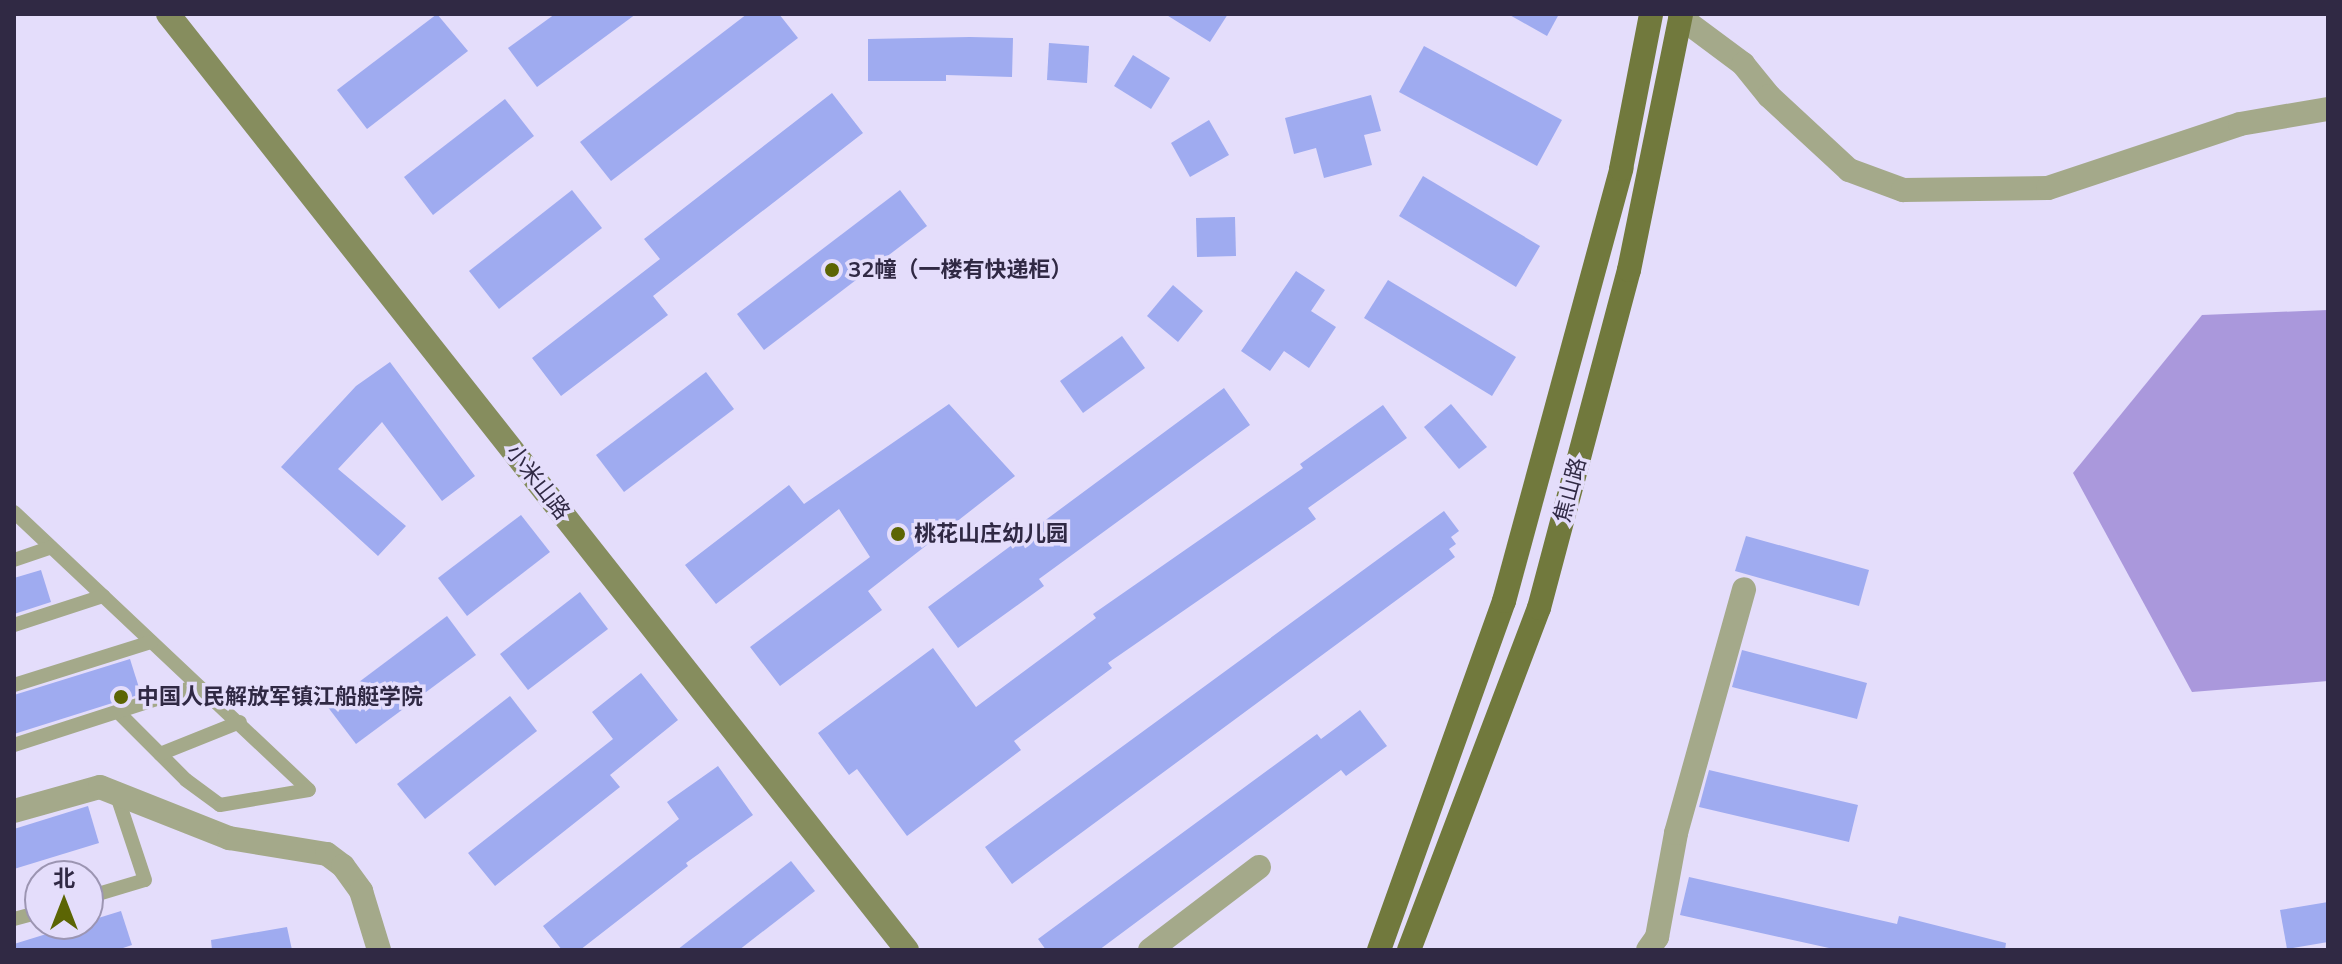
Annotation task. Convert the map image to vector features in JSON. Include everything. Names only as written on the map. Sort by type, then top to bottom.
[{"type":"main road","name":"焦山路","points":[[1379,950],[1504,601],[1621,169],[1651,14]]},
{"type":"main road","name":"焦山路","points":[[1409,950],[1539,608],[1629,270],[1681,16]]},
{"type":"street","name":"小米山路","points":[[168,14],[907,950]]},
{"type":"street","points":[[1681,16],[1743,64],[1769,96],[1849,170],[1903,190],[2048,188],[2240,124],[2328,109]]},
{"type":"street","points":[[1648,950],[1657,937],[1676,833],[1744,589]]},
{"type":"street","points":[[14,811],[100,787],[229,838],[327,854],[343,866],[361,891],[379,950]]},
{"type":"street","points":[[1150,950],[1259,867]]},
{"type":"lane","points":[[14,512],[309,790],[220,805],[186,780],[118,712]]},
{"type":"lane","points":[[14,560],[51,547]]},
{"type":"lane","points":[[14,625],[103,596]]},
{"type":"lane","points":[[14,685],[151,642]]},
{"type":"lane","points":[[14,745],[197,686]]},
{"type":"lane","points":[[160,754],[240,722]]},
{"type":"lane","points":[[104,892],[145,880],[116,793]]},
{"type":"shaded area","points":[[2328,310],[2328,681],[2192,692],[2073,473],[2202,315]]},
{"type":"building","points":[[437,14],[468,51],[367,129],[337,90]]},
{"type":"building","points":[[555,14],[636,14],[537,87],[508,48]]},
{"type":"building","points":[[747,14],[779,14],[798,38],[611,181],[580,142]]},
{"type":"building","points":[[1165,14],[1228,14],[1210,42]]},
{"type":"building","points":[[1508,14],[1559,14],[1547,36]]},
{"type":"building","points":[[1013,38],[1012,77],[946,75],[946,81],[868,81],[868,39]]},
{"type":"building","points":[[1049,43],[1089,46],[1087,83],[1047,80]]},
{"type":"building","points":[[1424,46],[1562,120],[1537,166],[1399,92]]},
{"type":"building","points":[[1133,55],[1170,78],[1151,109],[1114,86]]},
{"type":"building","points":[[832,93],[863,133],[653,296],[668,315],[561,396],[532,358],[660,259],[644,239]]},
{"type":"building","points":[[1371,95],[1381,131],[1364,135],[1372,165],[1324,178],[1316,148],[1294,154],[1285,118]]},
{"type":"building","points":[[505,99],[534,136],[433,215],[404,177]]},
{"type":"building","points":[[1209,120],[1229,155],[1190,177],[1171,143]]},
{"type":"building","points":[[1423,176],[1540,246],[1516,287],[1399,216]]},
{"type":"building","points":[[572,190],[602,228],[499,309],[469,271]]},
{"type":"building","name":"32幢（一楼有快递柜）","points":[[900,190],[927,226],[764,350],[737,314]]},
{"type":"building","points":[[1235,217],[1236,256],[1197,257],[1196,218]]},
{"type":"building","points":[[1296,271],[1325,290],[1311,311],[1336,327],[1309,368],[1284,351],[1270,371],[1241,351]]},
{"type":"building","points":[[1388,280],[1516,357],[1492,396],[1364,318]]},
{"type":"building","points":[[1173,285],[1203,311],[1178,342],[1147,316]]},
{"type":"building","points":[[1122,336],[1145,368],[1083,413],[1060,381]]},
{"type":"building","points":[[390,362],[475,476],[442,501],[382,422],[338,469],[406,526],[378,556],[281,467],[356,386]]},
{"type":"building","points":[[706,372],[734,409],[624,492],[596,455]]},
{"type":"building","points":[[1224,388],[1250,425],[1039,579],[1044,586],[958,648],[928,607]]},
{"type":"building","points":[[949,404],[1015,476],[868,591],[882,610],[780,686],[750,647],[870,557],[839,509],[716,604],[685,565],[789,485],[804,504]]},
{"type":"building","points":[[1451,404],[1487,447],[1459,469],[1424,427]]},
{"type":"building","points":[[1383,405],[1407,438],[1308,508],[1316,519],[1108,663],[1112,668],[1014,741],[1021,750],[907,836],[857,769],[849,775],[818,733],[933,648],[976,707],[1096,618],[1093,614],[1303,468],[1300,464]]},
{"type":"building","points":[[1444,511],[1459,531],[1451,537],[1456,544],[1449,549],[1455,557],[1012,884],[985,847]]},
{"type":"building","points":[[521,515],[550,552],[467,616],[438,578]]},
{"type":"building","points":[[1746,536],[1869,570],[1859,606],[1735,571]]},
{"type":"building","points":[[41,570],[51,602],[14,614],[14,578]]},
{"type":"building","points":[[580,592],[608,629],[528,690],[500,654]]},
{"type":"building","points":[[447,616],[476,655],[356,744],[327,706]]},
{"type":"building","points":[[1742,650],[1867,683],[1857,719],[1732,687]]},
{"type":"building","points":[[130,659],[141,694],[14,734],[14,695]]},
{"type":"building","points":[[641,673],[678,720],[610,775],[620,787],[495,886],[468,853],[613,739],[592,712]]},
{"type":"building","points":[[510,696],[537,731],[425,819],[397,784]]},
{"type":"building","points":[[1360,710],[1387,746],[1346,776],[1341,770],[1099,950],[1046,950],[1038,939],[1317,734],[1321,739]]},
{"type":"building","points":[[718,766],[753,815],[686,863],[688,866],[580,950],[562,950],[543,926],[679,819],[667,802]]},
{"type":"building","points":[[1709,770],[1858,805],[1849,842],[1699,807]]},
{"type":"building","points":[[88,806],[99,843],[43,860],[24,860],[24,866],[14,869],[14,829]]},
{"type":"building","points":[[791,861],[815,891],[739,950],[677,950]]},
{"type":"building","points":[[1689,877],[1897,924],[1899,916],[2006,943],[2005,950],[1838,950],[1680,915]]},
{"type":"building","points":[[2328,902],[2328,942],[2287,949],[2280,910]]},
{"type":"building","points":[[121,911],[132,945],[117,950],[14,950],[14,944],[27,940],[104,940],[104,916]]},
{"type":"building","points":[[287,927],[292,950],[212,950],[211,940]]},
{"type":"place","name":"32幢（一楼有快递柜）","points":[[832,270]]},
{"type":"place","name":"桃花山庄幼儿园","points":[[898,534]]},
{"type":"place","name":"中国人民解放军镇江船艇学院","points":[[121,697]]}]
